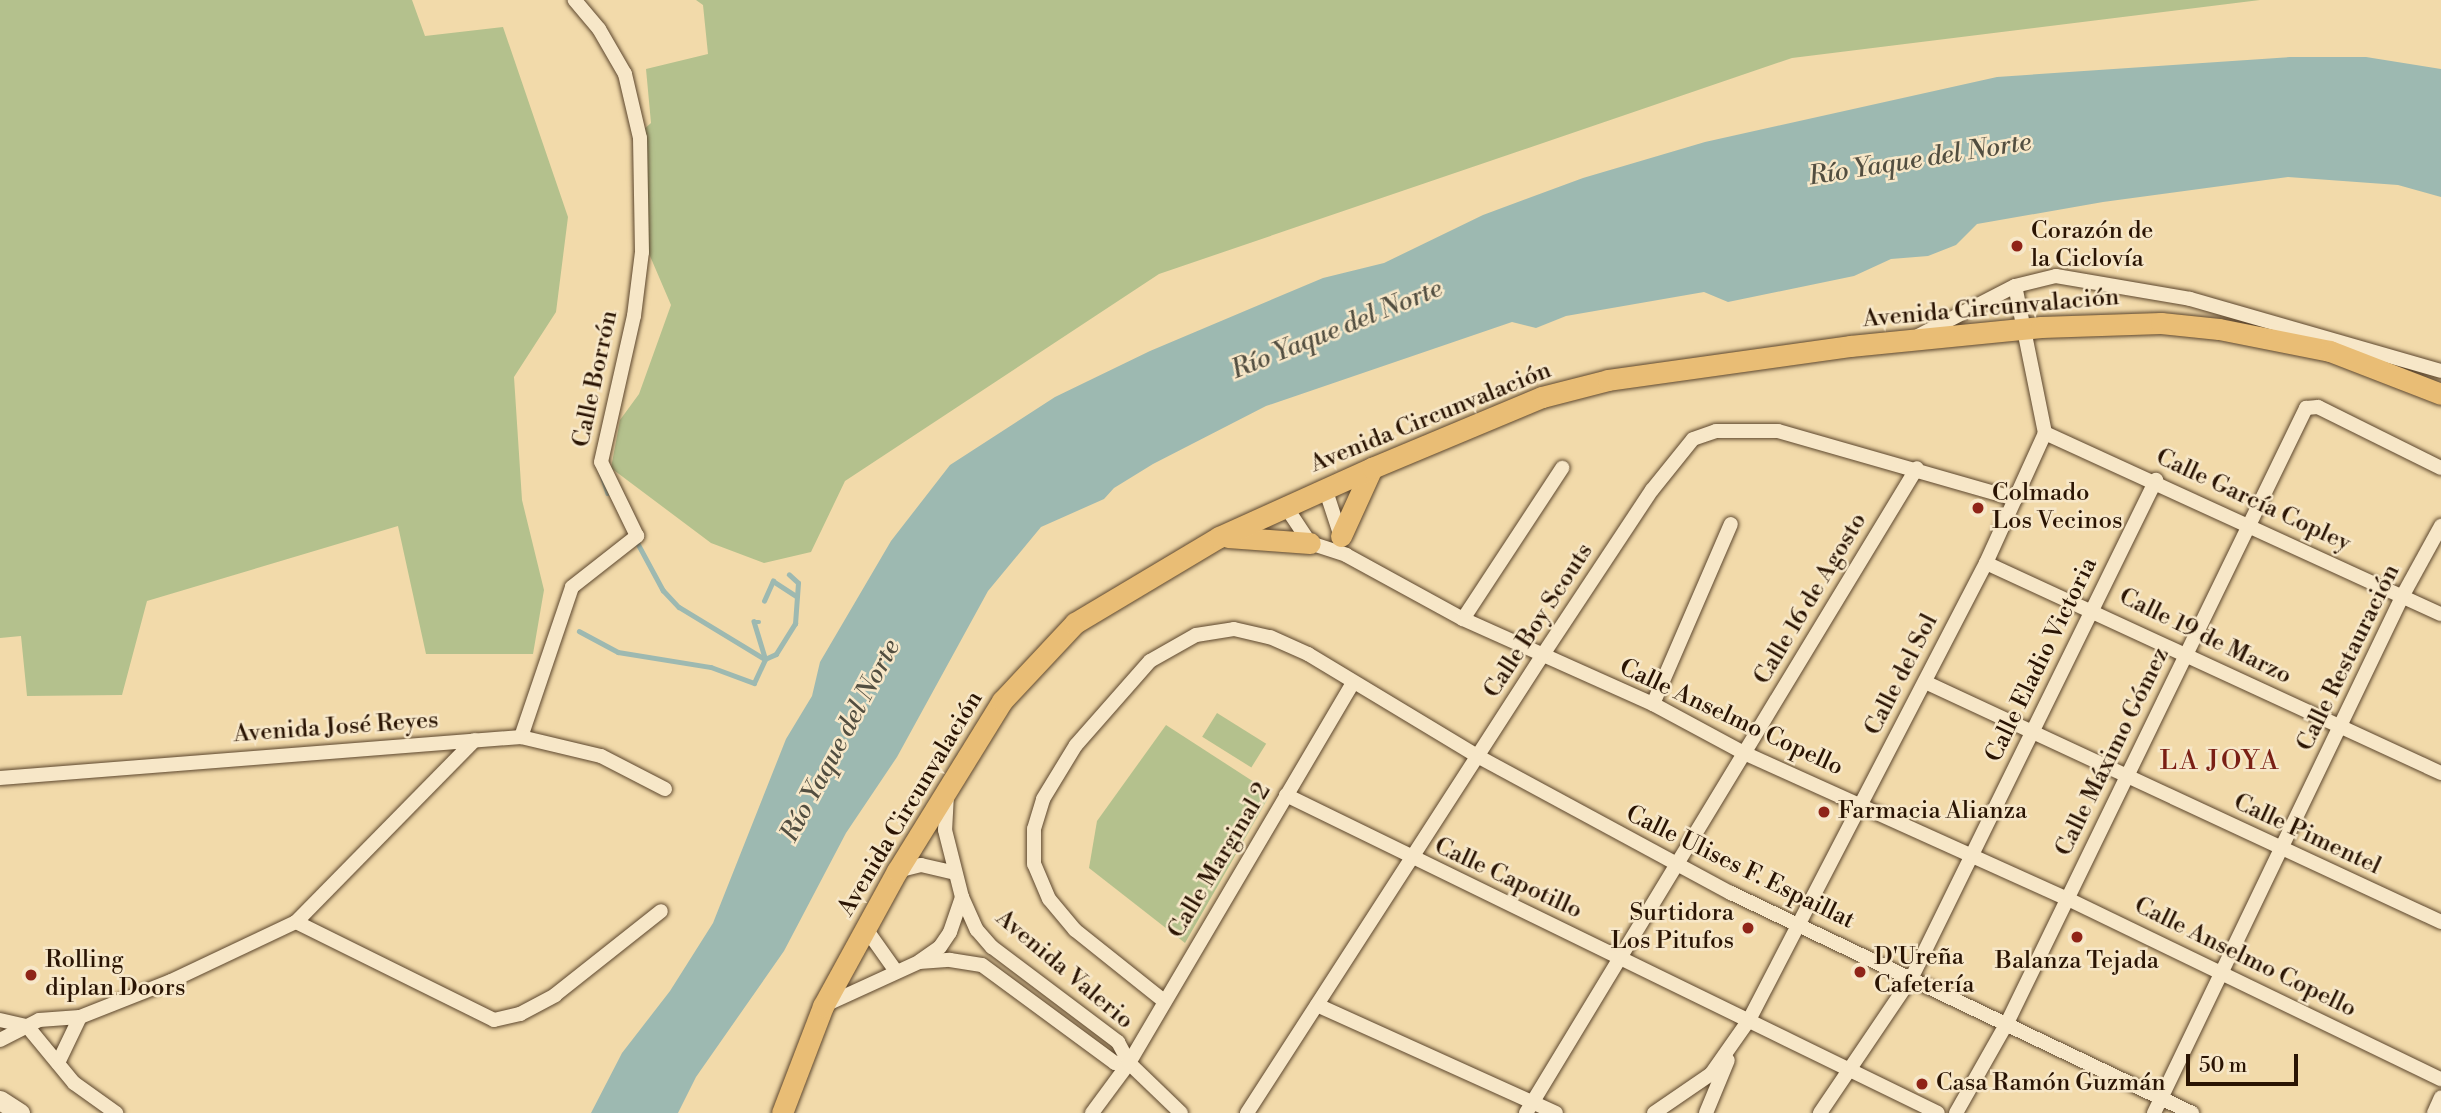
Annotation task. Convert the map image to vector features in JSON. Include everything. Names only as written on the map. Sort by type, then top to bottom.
[{"type":"main road","name":"Avenida Circunvalación","points":[[782,1113],[823,1006],[897,871],[947,786],[1002,701],[1075,624],[1219,537],[1325,488],[1542,397],[1608,380],[1912,339],[2161,323],[2219,329],[2330,352],[2441,394]]},
{"type":"main road","points":[[1343,546],[1372,468]]},
{"type":"main road","points":[[1219,537],[1310,543]]},
{"type":"street","name":"Calle Borrón","points":[[521,737],[572,587],[636,536],[601,462],[634,316],[642,252],[640,138],[625,74],[599,30],[575,0]]},
{"type":"street","points":[[1912,339],[2015,286],[2056,276],[2190,299],[2441,371]]},
{"type":"street","points":[[2015,286],[2045,433]]},
{"type":"street","name":"Calle Máximo Gómez","points":[[1956,1113],[2008,1021],[2305,408],[2318,407],[2441,468]]},
{"type":"street","name":"Calle Boy Scouts","points":[[1247,1113],[1542,656],[1652,490],[1693,439],[1736,429],[1778,430],[1917,468],[2015,499]]},
{"type":"street","name":"Calle García Copley","points":[[2045,433],[2155,480],[2248,527],[2441,614]]},
{"type":"street","name":"Calle del Sol","points":[[1654,1113],[1711,1074],[1734,1046],[1749,1020],[1796,923],[1986,563],[2045,433]]},
{"type":"street","points":[[1463,619],[1562,468]]},
{"type":"street","name":"Calle 16 de Agosto","points":[[1529,1108],[1620,958],[1673,864],[1744,753],[1917,468]]},
{"type":"street","name":"Calle Eladio Victoria","points":[[1820,1113],[1912,977],[1974,855],[2155,480]]},
{"type":"street","points":[[1325,488],[1343,546]]},
{"type":"street","points":[[1286,507],[1310,543]]},
{"type":"street","points":[[1653,705],[1731,524]]},
{"type":"street","name":"Calle Restauración","points":[[2154,1113],[2284,849],[2403,595],[2441,526]]},
{"type":"street","name":"Calle Anselmo Copello","points":[[1310,543],[1343,546],[1463,619],[1653,705],[1744,753],[2068,899],[2441,1079]]},
{"type":"street","name":"Calle 19 de Marzo","points":[[1986,563],[2092,608],[2441,773]]},
{"type":"street","name":"Calle Ulises F. Espaillat","points":[[1164,1001],[1075,930],[1049,899],[1034,864],[1034,829],[1043,799],[1076,746],[1150,662],[1196,635],[1234,629],[1270,637],[1673,864],[2008,1021],[2192,1113]]},
{"type":"street","name":"Calle Pimentel","points":[[1925,682],[2441,922]]},
{"type":"street","name":"Calle Marginal 2","points":[[1092,1113],[1129,1063],[1353,683]]},
{"type":"street","name":"Avenida José Reyes","points":[[0,778],[521,737],[601,756],[665,789]]},
{"type":"street","points":[[0,1040],[26,1026],[52,1017],[80,1017],[171,981],[296,922],[475,740]]},
{"type":"street","name":"Avenida Valerio","points":[[947,786],[945,830],[961,897],[977,930],[992,947],[1118,1042],[1129,1063],[1181,1113]]},
{"type":"street","name":"Calle Capotillo","points":[[1286,794],[1412,859],[1938,1113]]},
{"type":"street","points":[[897,871],[921,865],[955,873]]},
{"type":"street","points":[[919,962],[940,947],[961,897]]},
{"type":"street","points":[[296,922],[494,1020],[520,1014],[555,995],[661,911]]},
{"type":"street","points":[[866,929],[895,970]]},
{"type":"street","name":"Avenida Valerio","points":[[823,1006],[895,970],[919,962],[950,960],[982,965],[1115,1063],[1129,1063]]},
{"type":"street","points":[[1317,1005],[1529,1108],[1556,1113]]},
{"type":"street","points":[[58,1063],[80,1017]]},
{"type":"street","points":[[0,1020],[26,1026],[74,1083],[116,1113]]},
{"type":"street","points":[[1706,1113],[1734,1046]]},
{"type":"street","points":[[2434,1113],[2441,1097]]},
{"type":"green space","points":[[0,0],[412,0],[425,36],[503,27],[568,217],[556,312],[514,377],[522,500],[544,590],[533,654],[426,654],[398,526],[147,601],[122,695],[27,696],[21,636],[0,638]]},
{"type":"green space","points":[[696,0],[2260,0],[1792,58],[1159,274],[845,481],[811,552],[764,563],[711,543],[611,468],[620,420],[639,394],[671,305],[647,249],[643,130],[651,123],[646,69],[708,54],[703,5]]},
{"type":"green space","points":[[1217,713],[1266,744],[1251,767],[1202,737]]},
{"type":"green space","points":[[1166,725],[1271,793],[1185,943],[1089,868],[1097,821]]},
{"type":"water","name":"Río Yaque del Norte","points":[[2290,57],[2366,57],[2441,69],[2441,197],[2398,185],[2288,177],[2103,202],[1977,224],[1956,245],[1928,256],[1891,259],[1854,276],[1728,302],[1704,292],[1566,316],[1536,328],[1512,322],[1266,406],[1153,464],[1114,488],[1104,499],[1041,527],[988,591],[897,757],[846,833],[784,951],[696,1077],[678,1113],[591,1113],[622,1053],[670,991],[713,923],[786,739],[812,696],[820,662],[891,541],[950,465],[1055,397],[1150,351],[1323,278],[1384,263],[1483,215],[1583,178],[1705,142],[1997,77]]},
{"type":"waterway","points":[[601,472],[608,493]]},
{"type":"waterway","points":[[636,540],[663,590],[679,607],[765,659]]},
{"type":"waterway","points":[[765,659],[776,654],[795,624],[798,583],[789,575]]},
{"type":"waterway","points":[[764,601],[773,581],[796,596]]},
{"type":"waterway","points":[[579,631],[618,652],[711,667],[754,683],[765,659],[754,622],[759,622]]},
{"type":"place","name":"Corazón de la Ciclovía","points":[[2017,246]]},
{"type":"place","name":"Colmado Los Vecinos","points":[[1978,508]]},
{"type":"place","name":"Farmacia Alianza","points":[[1824,812]]},
{"type":"place","name":"Surtidora Los Pitufos","points":[[1748,928]]},
{"type":"place","name":"Balanza Tejada","points":[[2077,937]]},
{"type":"place","name":"D'Ureña Cafetería","points":[[1860,972]]},
{"type":"place","name":"Rolling diplan Doors","points":[[31,975]]},
{"type":"place","name":"Casa Ramón Guzmán","points":[[1922,1084]]},
{"type":"district","name":"LA JOYA","points":[[2220,762]]}]
